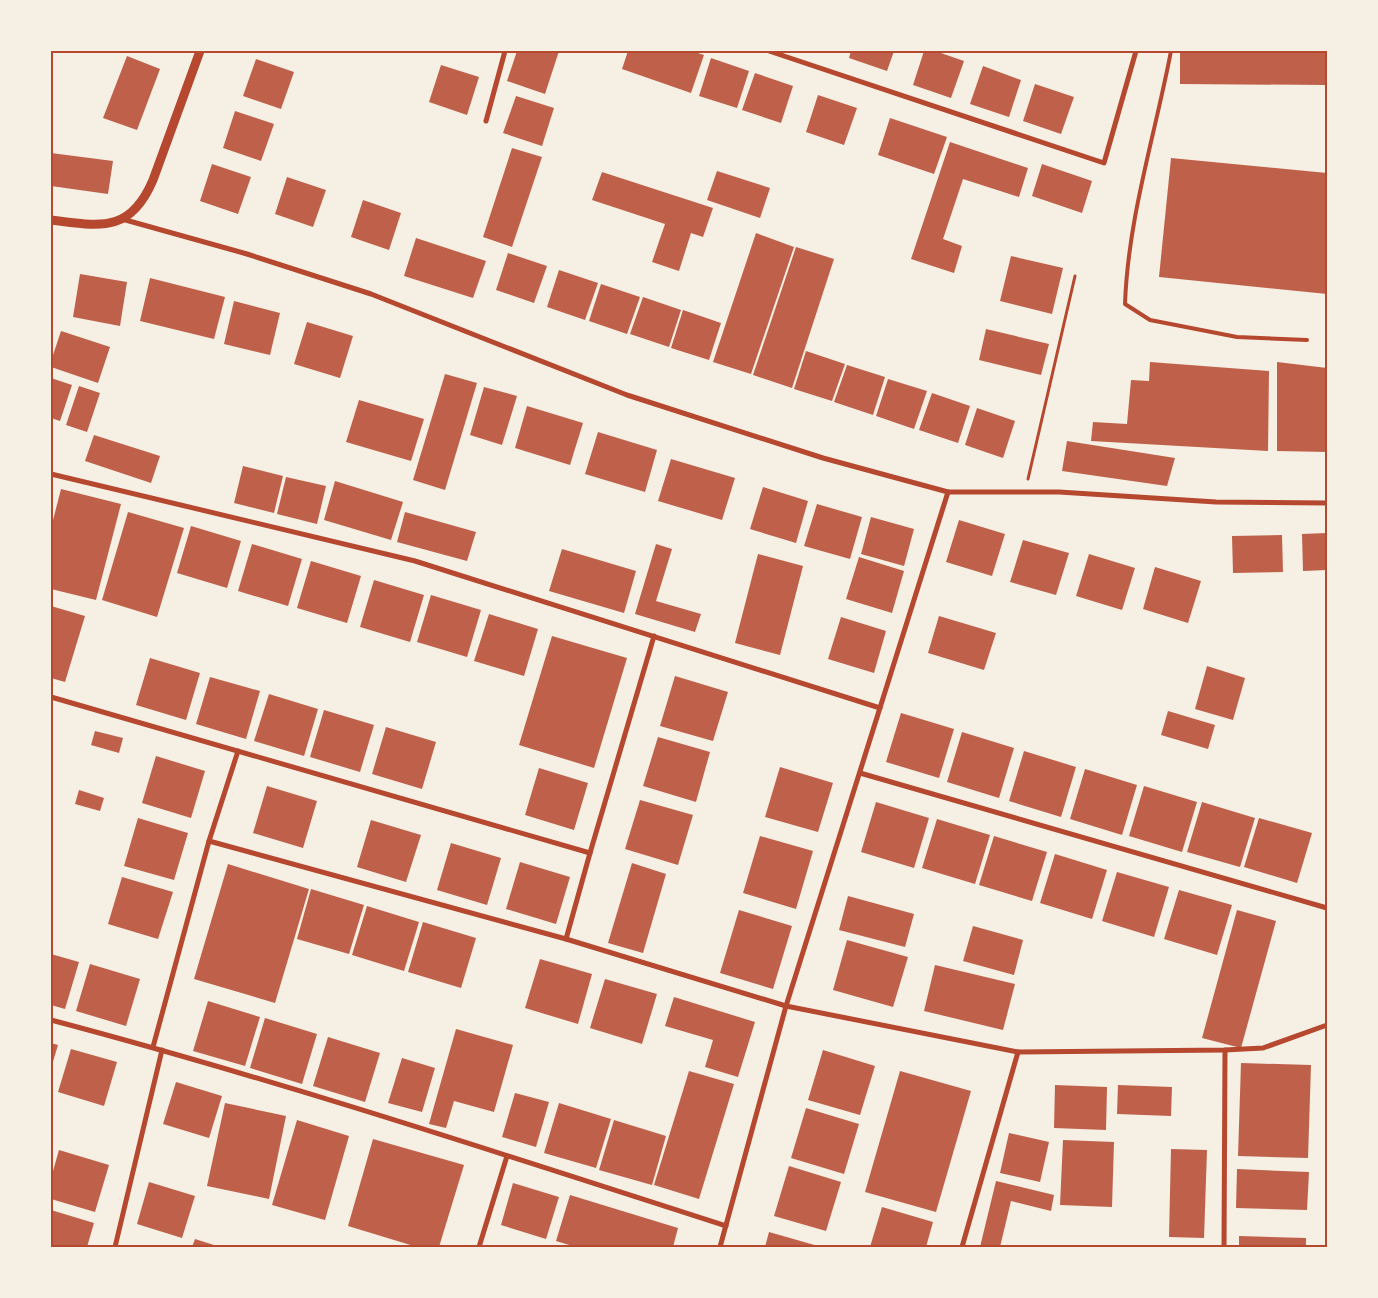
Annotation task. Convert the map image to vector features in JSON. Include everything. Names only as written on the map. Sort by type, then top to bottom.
[{"type":"street","points":[[51,220],[104,225],[122,219],[138,206],[149,190],[200,51]]},
{"type":"street","points":[[486,121],[505,51]]},
{"type":"street","points":[[769,51],[1104,163],[1136,51]]},
{"type":"street","points":[[122,219],[256,257],[371,294],[627,395],[823,458],[948,492],[1059,492],[1216,502],[1327,503]]},
{"type":"street","points":[[51,474],[415,561],[880,708]]},
{"type":"street","points":[[720,1247],[786,1006],[948,492]]},
{"type":"street","points":[[566,939],[654,636]]},
{"type":"street","points":[[51,697],[590,853]]},
{"type":"street","points":[[153,1047],[209,842],[238,751]]},
{"type":"street","points":[[860,773],[1327,908]]},
{"type":"street","points":[[209,842],[566,939],[786,1006],[1018,1052],[1263,1048],[1327,1025]]},
{"type":"street","points":[[51,1020],[153,1047],[508,1156],[726,1226]]},
{"type":"street","points":[[115,1247],[162,1050]]},
{"type":"street","points":[[1224,1247],[1225,1050]]},
{"type":"street","points":[[962,1247],[1018,1052]]},
{"type":"street","points":[[479,1247],[508,1156]]},
{"type":"lane","points":[[1171,51],[1139,193],[1126,268],[1124,304],[1150,320],[1237,337],[1307,340]]},
{"type":"path","points":[[1024,492],[1075,276]]},
{"type":"building","points":[[517,51],[559,51],[545,94],[507,81]]},
{"type":"building","points":[[628,51],[692,51],[704,55],[691,93],[622,69]]},
{"type":"building","points":[[851,51],[894,51],[887,71],[849,58]]},
{"type":"building","points":[[924,51],[935,51],[964,61],[951,98],[913,85]]},
{"type":"building","points":[[1180,51],[1327,51],[1327,85],[1180,84]]},
{"type":"building","points":[[127,56],[160,69],[137,130],[103,118]]},
{"type":"building","points":[[711,58],[749,71],[737,108],[699,96]]},
{"type":"building","points":[[256,59],[294,72],[281,109],[243,96]]},
{"type":"building","points":[[441,65],[479,77],[467,115],[429,102]]},
{"type":"building","points":[[983,66],[1021,80],[1009,117],[970,104]]},
{"type":"building","points":[[755,73],[793,86],[781,123],[742,110]]},
{"type":"building","points":[[1035,84],[1074,97],[1061,134],[1023,121]]},
{"type":"building","points":[[818,95],[857,108],[844,145],[806,132]]},
{"type":"building","points":[[516,96],[554,108],[542,146],[503,133]]},
{"type":"building","points":[[235,111],[274,124],[261,161],[223,148]]},
{"type":"building","points":[[890,118],[947,137],[934,174],[878,155]]},
{"type":"building","points":[[950,142],[1028,168],[1019,197],[963,179],[943,239],[962,246],[954,273],[911,259]]},
{"type":"building","points":[[512,148],[542,157],[512,247],[483,237]]},
{"type":"building","points":[[51,153],[113,161],[108,194],[51,186]]},
{"type":"building","points":[[1171,158],[1327,173],[1327,294],[1159,277]]},
{"type":"building","points":[[212,164],[251,177],[238,214],[200,201]]},
{"type":"building","points":[[1042,164],[1092,181],[1082,213],[1032,196]]},
{"type":"building","points":[[717,171],[770,188],[760,218],[707,200]]},
{"type":"building","points":[[602,172],[713,208],[703,237],[691,233],[679,271],[652,262],[665,224],[592,200]]},
{"type":"building","points":[[287,177],[326,190],[313,227],[275,214]]},
{"type":"building","points":[[363,200],[401,213],[389,250],[351,237]]},
{"type":"building","points":[[756,233],[794,247],[751,374],[713,362]]},
{"type":"building","points":[[416,238],[486,261],[473,298],[404,276]]},
{"type":"building","points":[[796,247],[834,259],[792,388],[753,375]]},
{"type":"building","points":[[508,253],[547,266],[534,303],[496,290]]},
{"type":"building","points":[[1011,256],[1063,268],[1052,314],[1000,301]]},
{"type":"building","points":[[559,270],[598,283],[585,320],[547,307]]},
{"type":"building","points":[[80,274],[127,282],[120,326],[73,317]]},
{"type":"building","points":[[150,278],[225,297],[214,339],[140,321]]},
{"type":"building","points":[[601,284],[640,297],[627,334],[589,321]]},
{"type":"building","points":[[643,297],[681,310],[669,347],[630,334]]},
{"type":"building","points":[[234,301],[280,313],[270,355],[224,344]]},
{"type":"building","points":[[683,310],[721,323],[709,360],[671,348]]},
{"type":"building","points":[[307,322],[353,336],[340,378],[294,364]]},
{"type":"building","points":[[986,329],[1049,344],[1041,375],[979,360]]},
{"type":"building","points":[[61,331],[110,347],[98,383],[51,367],[51,361]]},
{"type":"building","points":[[806,351],[845,364],[832,401],[794,389]]},
{"type":"building","points":[[1150,362],[1269,371],[1268,451],[1091,441],[1093,422],[1127,424],[1131,380],[1149,381]]},
{"type":"building","points":[[1277,362],[1327,368],[1327,452],[1277,451]]},
{"type":"building","points":[[847,365],[885,377],[873,415],[834,402]]},
{"type":"building","points":[[445,374],[477,383],[445,490],[413,480]]},
{"type":"building","points":[[51,378],[72,385],[60,421],[51,418]]},
{"type":"building","points":[[888,379],[927,391],[914,429],[876,416]]},
{"type":"building","points":[[79,386],[100,393],[87,432],[66,425]]},
{"type":"building","points":[[484,387],[517,396],[502,445],[470,435]]},
{"type":"building","points":[[932,393],[970,406],[958,443],[919,430]]},
{"type":"building","points":[[359,400],[424,419],[411,461],[346,442]]},
{"type":"building","points":[[527,406],[583,423],[570,465],[515,448]]},
{"type":"building","points":[[977,408],[1015,421],[1003,458],[965,445]]},
{"type":"building","points":[[598,432],[657,450],[645,492],[585,474]]},
{"type":"building","points":[[94,435],[160,456],[151,483],[85,461]]},
{"type":"building","points":[[1067,441],[1175,458],[1167,486],[1062,471]]},
{"type":"building","points":[[671,459],[735,478],[722,520],[658,501]]},
{"type":"building","points":[[243,466],[283,476],[274,513],[234,503]]},
{"type":"building","points":[[286,477],[326,486],[317,524],[277,514]]},
{"type":"building","points":[[335,481],[403,502],[391,540],[324,520]]},
{"type":"building","points":[[763,487],[808,501],[796,543],[750,529]]},
{"type":"building","points":[[61,489],[121,504],[96,600],[51,589],[51,528]]},
{"type":"building","points":[[817,504],[862,517],[850,559],[804,546]]},
{"type":"building","points":[[128,512],[184,528],[157,617],[102,600]]},
{"type":"building","points":[[405,512],[476,532],[467,561],[397,542]]},
{"type":"building","points":[[871,517],[914,529],[904,566],[861,554]]},
{"type":"building","points":[[959,520],[1005,534],[992,576],[946,562]]},
{"type":"building","points":[[191,526],[241,541],[227,588],[177,573]]},
{"type":"building","points":[[1327,533],[1327,570],[1303,571],[1302,534]]},
{"type":"building","points":[[1282,535],[1283,572],[1233,573],[1232,536]]},
{"type":"building","points":[[1023,540],[1069,553],[1056,595],[1010,582]]},
{"type":"building","points":[[252,544],[302,559],[288,606],[238,591]]},
{"type":"building","points":[[656,544],[672,549],[656,601],[701,614],[695,632],[635,614]]},
{"type":"building","points":[[562,549],[636,571],[624,613],[549,591]]},
{"type":"building","points":[[758,554],[803,566],[780,655],[735,643]]},
{"type":"building","points":[[1089,554],[1135,568],[1122,610],[1076,596]]},
{"type":"building","points":[[859,557],[904,571],[892,613],[846,599]]},
{"type":"building","points":[[311,561],[361,576],[347,623],[297,608]]},
{"type":"building","points":[[1155,567],[1201,581],[1188,623],[1143,609]]},
{"type":"building","points":[[374,580],[424,595],[410,642],[360,627]]},
{"type":"building","points":[[431,595],[481,610],[467,657],[417,642]]},
{"type":"building","points":[[51,606],[85,616],[65,682],[51,678]]},
{"type":"building","points":[[489,614],[538,629],[524,676],[474,661]]},
{"type":"building","points":[[939,616],[996,633],[984,670],[928,653]]},
{"type":"building","points":[[841,617],[886,631],[874,673],[828,659]]},
{"type":"building","points":[[552,636],[627,658],[594,768],[519,745]]},
{"type":"building","points":[[150,658],[200,673],[186,720],[136,705]]},
{"type":"building","points":[[1207,666],[1245,678],[1233,720],[1195,709]]},
{"type":"building","points":[[675,676],[728,692],[713,741],[660,726]]},
{"type":"building","points":[[210,677],[260,691],[246,739],[196,724]]},
{"type":"building","points":[[269,694],[318,709],[304,756],[254,741]]},
{"type":"building","points":[[324,710],[374,725],[360,772],[310,757]]},
{"type":"building","points":[[1168,711],[1215,725],[1208,749],[1161,735]]},
{"type":"building","points":[[901,713],[954,729],[939,778],[886,762]]},
{"type":"building","points":[[386,727],[436,742],[422,789],[372,774]]},
{"type":"building","points":[[95,731],[123,738],[119,753],[91,745]]},
{"type":"building","points":[[962,732],[1014,748],[999,798],[947,782]]},
{"type":"building","points":[[658,737],[710,752],[696,802],[643,786]]},
{"type":"building","points":[[1024,751],[1076,767],[1061,817],[1009,801]]},
{"type":"building","points":[[156,756],[205,771],[191,818],[142,803]]},
{"type":"building","points":[[780,767],[833,783],[818,832],[765,817]]},
{"type":"building","points":[[539,768],[588,783],[574,830],[525,815]]},
{"type":"building","points":[[1085,769],[1137,785],[1122,835],[1070,819]]},
{"type":"building","points":[[267,786],[317,801],[303,848],[253,833]]},
{"type":"building","points":[[1144,786],[1197,802],[1182,852],[1129,836]]},
{"type":"building","points":[[79,790],[104,798],[100,811],[75,804]]},
{"type":"building","points":[[640,800],[693,815],[678,865],[625,849]]},
{"type":"building","points":[[876,802],[929,818],[914,868],[861,852]]},
{"type":"building","points":[[1202,802],[1255,818],[1240,867],[1187,852]]},
{"type":"building","points":[[138,818],[188,833],[174,880],[124,866]]},
{"type":"building","points":[[1259,818],[1312,833],[1297,883],[1244,867]]},
{"type":"building","points":[[937,819],[990,835],[975,884],[922,868]]},
{"type":"building","points":[[371,820],[421,835],[406,882],[357,867]]},
{"type":"building","points":[[760,836],[813,851],[796,909],[743,893]]},
{"type":"building","points":[[994,836],[1047,852],[1032,901],[979,885]]},
{"type":"building","points":[[451,843],[501,858],[487,905],[437,890]]},
{"type":"building","points":[[1055,854],[1107,870],[1092,919],[1040,903]]},
{"type":"building","points":[[520,862],[570,877],[556,924],[506,909]]},
{"type":"building","points":[[632,863],[666,874],[643,953],[608,943]]},
{"type":"building","points":[[228,864],[309,889],[275,1003],[194,979]]},
{"type":"building","points":[[1117,872],[1169,887],[1154,937],[1102,921]]},
{"type":"building","points":[[122,877],[173,892],[158,939],[108,924]]},
{"type":"building","points":[[311,889],[364,905],[349,954],[297,939]]},
{"type":"building","points":[[1179,890],[1232,905],[1217,955],[1164,939]]},
{"type":"building","points":[[848,896],[914,914],[905,947],[839,930]]},
{"type":"building","points":[[367,906],[419,922],[404,971],[352,955]]},
{"type":"building","points":[[739,910],[792,926],[773,989],[720,973]]},
{"type":"building","points":[[1237,910],[1276,921],[1241,1048],[1202,1038]]},
{"type":"building","points":[[423,922],[476,938],[461,988],[408,972]]},
{"type":"building","points":[[973,926],[1023,940],[1014,975],[963,961]]},
{"type":"building","points":[[847,940],[908,957],[893,1007],[833,990]]},
{"type":"building","points":[[51,954],[79,962],[65,1009],[51,1005]]},
{"type":"building","points":[[540,959],[592,974],[578,1024],[525,1008]]},
{"type":"building","points":[[90,964],[140,979],[126,1026],[76,1011]]},
{"type":"building","points":[[935,965],[1015,984],[1003,1030],[924,1011]]},
{"type":"building","points":[[605,979],[657,994],[642,1044],[590,1028]]},
{"type":"building","points":[[674,997],[755,1022],[738,1077],[705,1067],[713,1040],[665,1026]]},
{"type":"building","points":[[208,1001],[260,1017],[245,1066],[193,1051]]},
{"type":"building","points":[[265,1018],[317,1034],[302,1084],[250,1068]]},
{"type":"building","points":[[456,1029],[513,1045],[494,1112],[454,1101],[446,1128],[429,1124]]},
{"type":"building","points":[[328,1037],[380,1053],[365,1102],[313,1086]]},
{"type":"building","points":[[51,1043],[58,1045],[52,1065],[51,1065]]},
{"type":"building","points":[[71,1049],[117,1062],[104,1106],[58,1092]]},
{"type":"building","points":[[823,1050],[875,1066],[860,1115],[808,1100]]},
{"type":"building","points":[[402,1058],[435,1068],[422,1112],[388,1103]]},
{"type":"building","points":[[1241,1063],[1311,1065],[1308,1158],[1238,1156]]},
{"type":"building","points":[[689,1071],[734,1084],[699,1199],[654,1185]]},
{"type":"building","points":[[900,1071],[971,1091],[936,1212],[865,1192]]},
{"type":"building","points":[[176,1082],[222,1096],[209,1138],[163,1124]]},
{"type":"building","points":[[1055,1085],[1107,1087],[1106,1130],[1054,1128]]},
{"type":"building","points":[[1118,1085],[1172,1087],[1171,1116],[1117,1114]]},
{"type":"building","points":[[515,1093],[549,1102],[536,1147],[502,1137]]},
{"type":"building","points":[[225,1103],[286,1116],[269,1199],[207,1186]]},
{"type":"building","points":[[559,1103],[611,1119],[596,1168],[544,1153]]},
{"type":"building","points":[[806,1108],[859,1124],[844,1174],[791,1158]]},
{"type":"building","points":[[297,1120],[349,1136],[325,1220],[272,1205]]},
{"type":"building","points":[[614,1120],[666,1136],[652,1185],[599,1170]]},
{"type":"building","points":[[1009,1133],[1049,1142],[1040,1182],[1000,1173]]},
{"type":"building","points":[[373,1139],[464,1165],[439,1247],[417,1247],[348,1226]]},
{"type":"building","points":[[1063,1140],[1114,1142],[1112,1207],[1060,1205]]},
{"type":"building","points":[[1171,1149],[1207,1150],[1204,1238],[1169,1237]]},
{"type":"building","points":[[59,1150],[109,1165],[95,1212],[51,1199],[51,1178]]},
{"type":"building","points":[[789,1166],[841,1182],[826,1231],[774,1216]]},
{"type":"building","points":[[1237,1169],[1309,1172],[1307,1210],[1236,1208]]},
{"type":"building","points":[[996,1181],[1054,1195],[1051,1211],[1011,1201],[1000,1247],[980,1247]]},
{"type":"building","points":[[149,1182],[195,1196],[182,1238],[137,1224]]},
{"type":"building","points":[[513,1183],[559,1197],[546,1239],[501,1225]]},
{"type":"building","points":[[570,1195],[678,1228],[673,1247],[576,1247],[556,1241]]},
{"type":"building","points":[[882,1207],[933,1222],[926,1247],[870,1247]]},
{"type":"building","points":[[51,1210],[94,1223],[87,1247],[51,1247]]},
{"type":"building","points":[[769,1232],[818,1246],[818,1247],[765,1247]]},
{"type":"building","points":[[1239,1236],[1306,1238],[1306,1247],[1239,1247]]},
{"type":"building","points":[[195,1239],[217,1246],[217,1247],[192,1247]]}]
